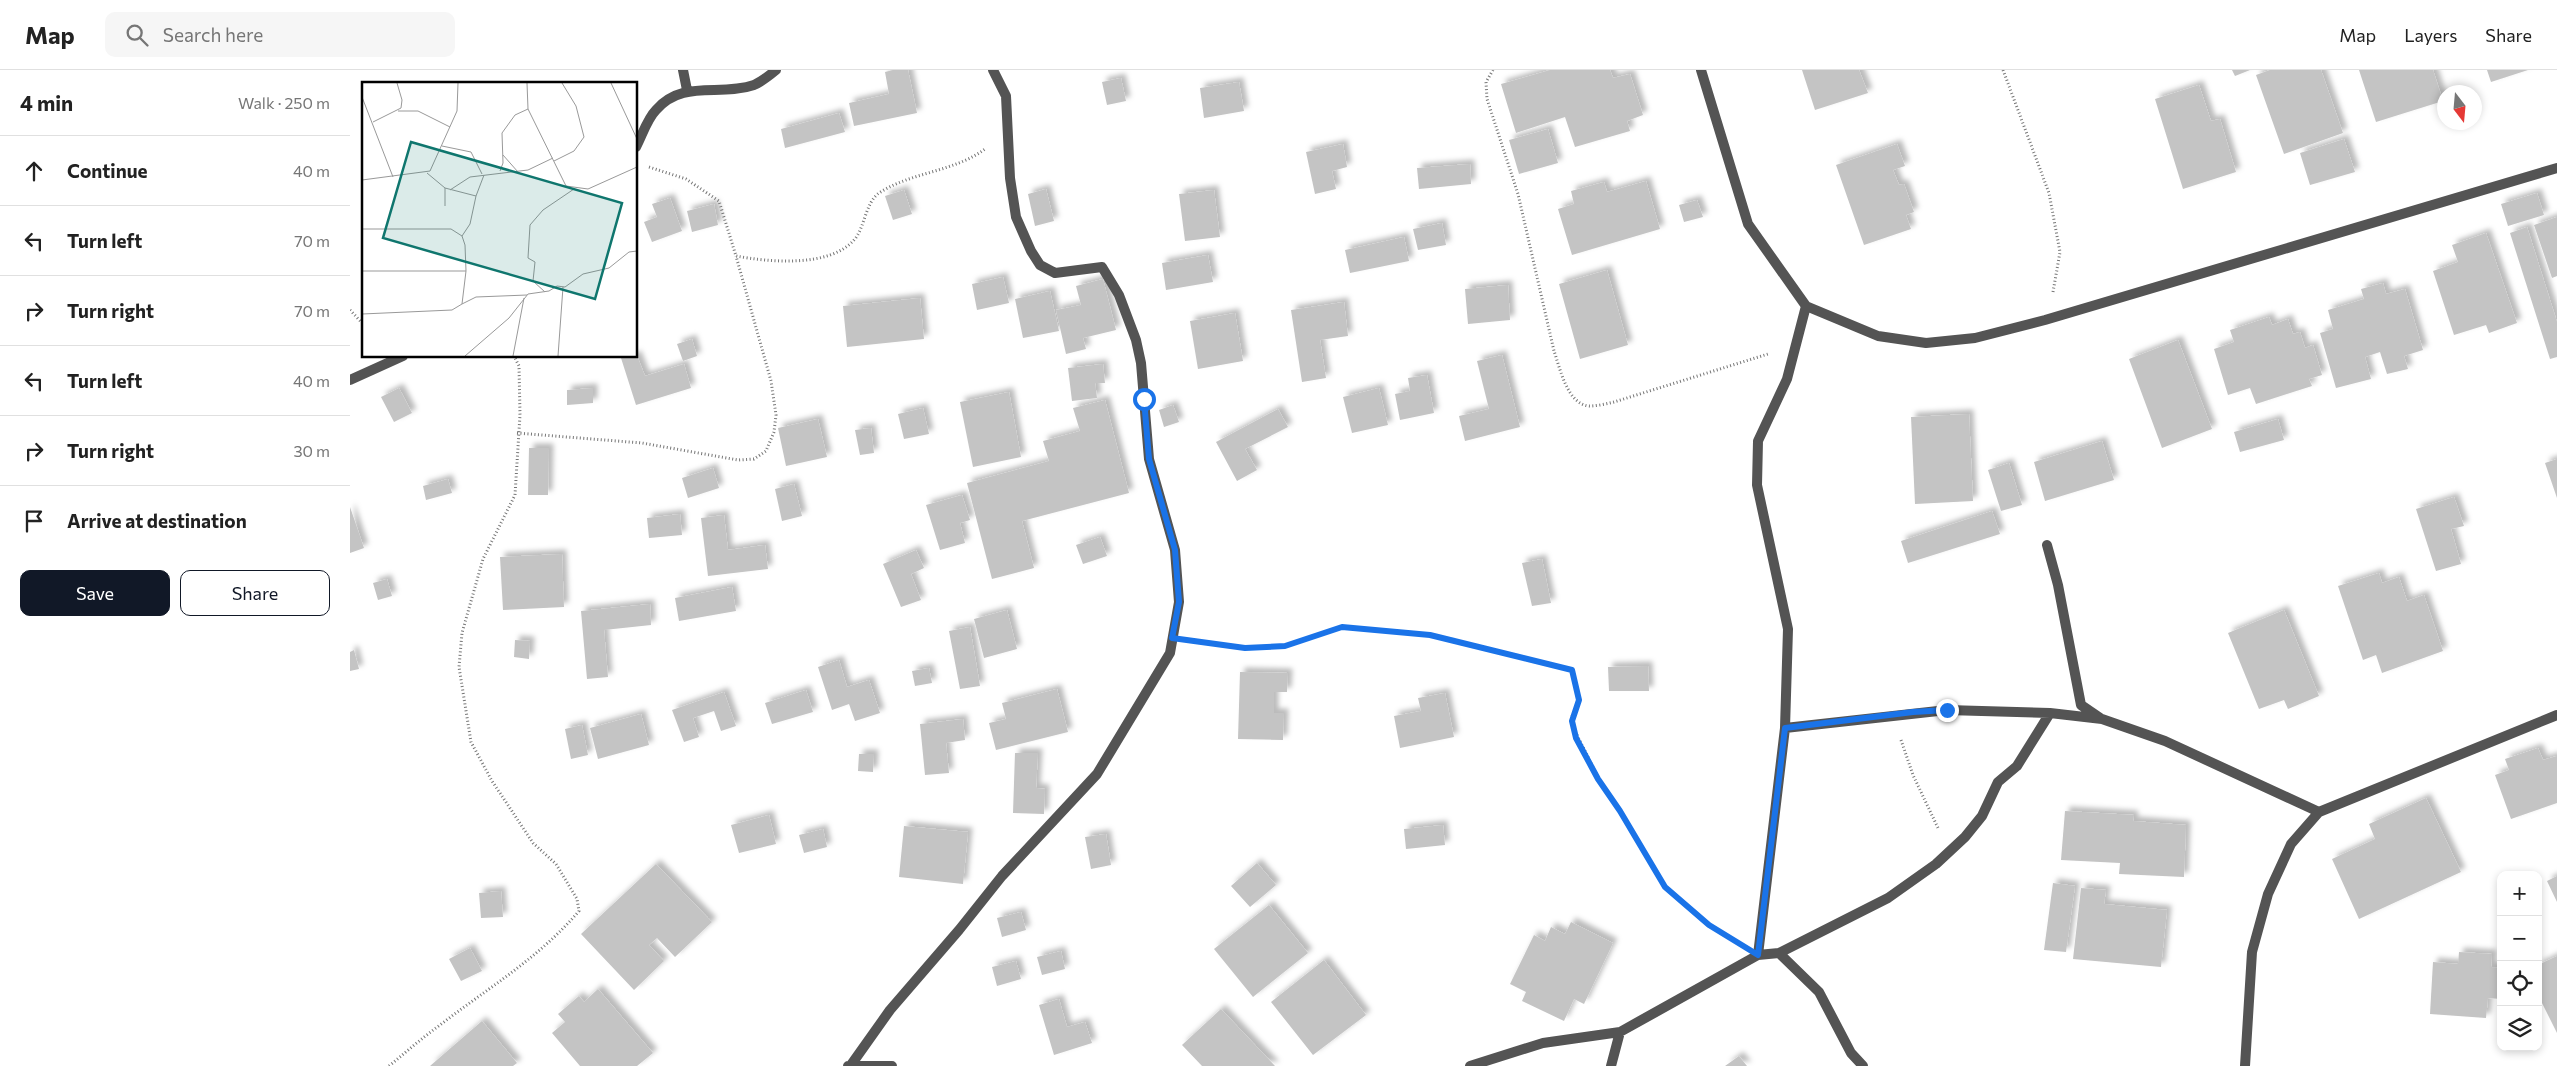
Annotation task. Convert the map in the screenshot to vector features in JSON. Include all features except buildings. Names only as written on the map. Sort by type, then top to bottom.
[{"type":"street","points":[[683,70],[687,90]]},
{"type":"street","points":[[638,143],[655,110],[671,97],[687,90],[724,90],[755,85],[776,70]]},
{"type":"street","points":[[849,1065],[890,1010],[1002,876],[1097,774],[1170,653],[1179,602],[1175,550],[1149,459],[1141,363],[1136,340],[1119,295],[1102,267],[1055,273],[1040,265],[1032,252],[1016,217],[1010,178],[1009,119],[1006,96],[995,70]]},
{"type":"street","points":[[1701,70],[1748,224],[1806,306],[1878,336],[1926,342],[1975,338],[2046,320],[2557,168]]},
{"type":"street","points":[[1758,955],[1785,728],[1788,629],[1757,485],[1758,441],[1787,378],[1806,306]]},
{"type":"street","points":[[350,380],[399,358]]},
{"type":"street","points":[[2047,545],[2058,586],[2081,705],[2102,719]]},
{"type":"street","points":[[1785,728],[1947,710],[2050,713],[2102,719],[2164,741],[2319,812]]},
{"type":"street","points":[[1470,1066],[1543,1043],[1620,1032],[1758,955],[1779,953],[1888,898],[1936,864],[1982,816],[1998,782],[2017,766],[2050,713]]},
{"type":"street","points":[[2245,1066],[2252,952],[2268,894],[2291,844],[2319,812],[2557,715]]},
{"type":"street","points":[[1779,953],[1819,992],[1851,1053],[1863,1066]]},
{"type":"street","points":[[1611,1066],[1620,1032]]},
{"type":"street","points":[[849,1065],[892,1066]]},
{"type":"path","points":[[1493,70],[1486,82],[1487,99],[1518,194],[1554,351],[1562,374],[1576,399],[1588,406],[1614,402],[1758,358],[1797,341]]},
{"type":"path","points":[[2003,70],[2049,193],[2058,232],[2060,252],[2058,270],[2046,320]]},
{"type":"path","points":[[736,256],[786,262],[821,257],[842,249],[855,240],[877,194],[902,180],[938,170],[984,150],[1009,119]]},
{"type":"path","points":[[518,433],[642,443],[738,460],[762,455],[771,440],[776,415],[771,381],[719,201],[686,179],[644,165]]},
{"type":"path","points":[[350,310],[362,323]]},
{"type":"path","points":[[389,1066],[439,1025],[534,956],[561,932],[579,911],[577,899],[556,864],[533,843],[492,782],[471,742],[459,667],[462,633],[482,559],[515,495],[520,415],[519,366],[515,358]]},
{"type":"path","points":[[1172,638],[1245,648],[1285,646],[1342,627],[1430,635],[1572,670],[1579,700],[1572,721],[1576,738],[1598,779],[1625,818],[1665,887],[1709,925],[1758,955]]},
{"type":"path","points":[[1892,715],[1913,775],[1949,851]]},
{"type":"route","points":[[1144,399],[1149,459],[1175,550],[1179,602],[1172,638],[1245,648],[1285,646],[1342,627],[1430,635],[1572,670],[1579,700],[1572,716],[1576,738],[1598,779],[1620,811],[1665,887],[1709,925],[1758,955],[1785,728],[1913,712],[1947,710]]}]
